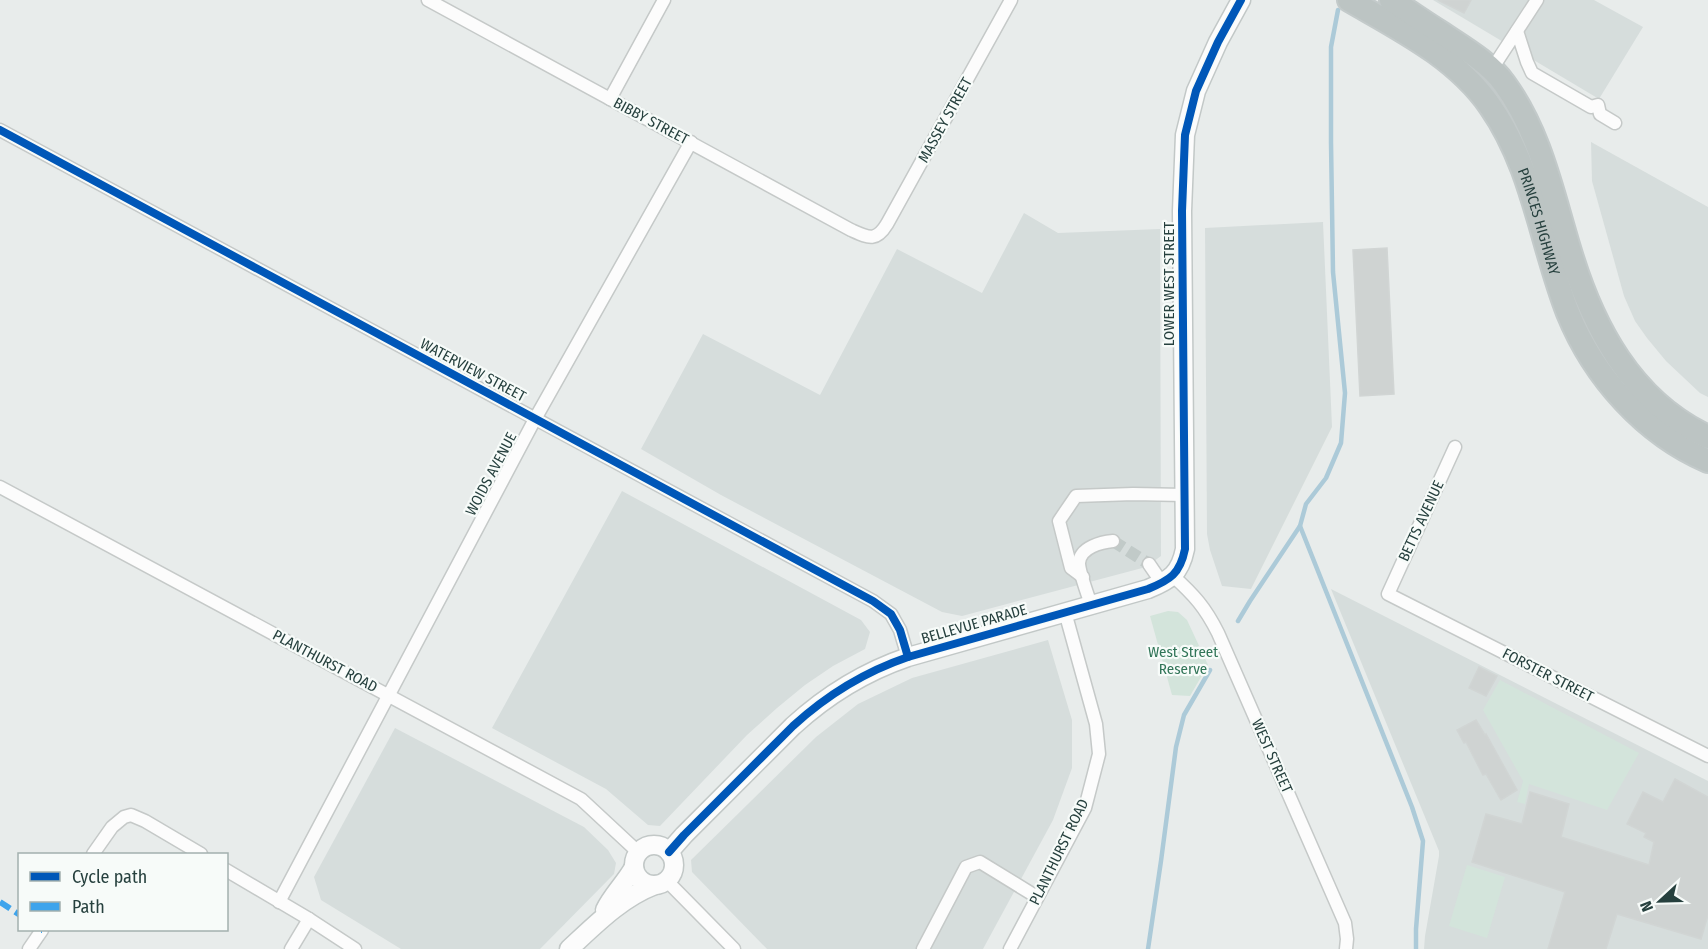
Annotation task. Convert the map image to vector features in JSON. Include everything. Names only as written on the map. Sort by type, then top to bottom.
[{"type":"highway","name":"PRINCES HIGHWAY","points":[[1349,0],[1435,52],[1476,87],[1509,136],[1522,165],[1569,314],[1594,362],[1626,403],[1658,433],[1681,448],[1708,461]]},
{"type":"highway","name":"PRINCES HIGHWAY","points":[[1390,0],[1464,48],[1500,78],[1516,101],[1540,150],[1582,286],[1607,342],[1635,380],[1656,402],[1675,417],[1708,437]]},
{"type":"street","name":"BIBBY STREET","points":[[428,0],[851,230],[867,237],[875,237]]},
{"type":"street","points":[[610,99],[664,0]]},
{"type":"street","name":"MASSEY STREET","points":[[875,237],[887,224],[1011,0]]},
{"type":"street","name":"LOWER WEST STREET","points":[[1167,580],[1180,567],[1185,549],[1182,211],[1185,135],[1196,91],[1218,42],[1241,0]]},
{"type":"street","points":[[1476,87],[1491,69],[1537,0]]},
{"type":"street","points":[[1517,31],[1532,73],[1591,107],[1598,105],[1600,114],[1616,123]]},
{"type":"street","name":"WATERVIEW STREET","points":[[0,130],[873,601],[891,614],[900,630],[908,657]]},
{"type":"street","name":"WOIDS AVENUE","points":[[279,902],[535,419],[691,142]]},
{"type":"street","name":"BETTS AVENUE","points":[[1388,594],[1455,447]]},
{"type":"street","name":"PLANTHURST ROAD","points":[[0,487],[581,799],[636,860]]},
{"type":"street","points":[[1083,577],[1071,568],[1059,521],[1076,496],[1184,495]]},
{"type":"street","points":[[1090,605],[1079,562],[1083,553],[1101,542],[1113,541]]},
{"type":"street","name":"WEST STREET","points":[[1149,564],[1167,580],[1199,600],[1209,614],[1345,923],[1346,949]]},
{"type":"street","name":"BELLEVUE PARADE","points":[[669,852],[809,711],[843,687],[881,666],[1149,590],[1167,580]]},
{"type":"street","name":"FORSTER STREET","points":[[1388,594],[1708,756]]},
{"type":"street","name":"PLANTHURST ROAD","points":[[1010,949],[1085,808],[1099,754],[1096,724],[1065,612]]},
{"type":"street","points":[[94,853],[112,827],[131,814],[198,853]]},
{"type":"street","points":[[569,949],[631,897],[661,883],[672,875],[673,858],[669,852],[661,846],[654,845],[644,848],[628,879],[609,903],[601,920]]},
{"type":"street","points":[[636,860],[636,874],[640,880],[648,884],[661,883],[734,949]]},
{"type":"street","points":[[923,949],[966,867],[980,862],[1037,897]]},
{"type":"street","points":[[228,871],[355,949]]},
{"type":"street","points":[[291,949],[309,919]]},
{"type":"street","points":[[29,949],[41,931]]},
{"type":"shaded area","points":[[1433,0],[1594,0],[1643,27],[1599,99]]},
{"type":"shaded area","points":[[1591,142],[1708,207],[1708,397],[1700,393],[1666,361],[1635,321],[1624,296],[1592,181]]},
{"type":"shaded area","points":[[1024,213],[1058,233],[1160,229],[1161,556],[1146,567],[962,616],[942,612],[721,495],[641,449],[703,334],[820,395],[897,249],[982,293]]},
{"type":"shaded area","points":[[1323,222],[1332,427],[1251,589],[1222,586],[1207,534],[1205,228]]},
{"type":"shaded area","points":[[622,491],[861,620],[870,632],[865,649],[833,666],[777,708],[747,735],[660,826],[648,825],[606,789],[492,728]]},
{"type":"shaded area","points":[[1331,589],[1708,781],[1708,949],[1424,949],[1439,851]]},
{"type":"shaded area","points":[[1048,640],[1072,720],[1072,768],[1053,820],[983,949],[767,949],[692,872],[691,860],[816,737],[858,704],[912,678]]},
{"type":"shaded area","points":[[395,728],[584,827],[608,850],[616,863],[614,874],[540,949],[401,949],[321,900],[314,877]]},
{"type":"green space","name":"West Street Reserve","points":[[1168,611],[1178,612],[1187,620],[1208,665],[1190,696],[1172,695],[1150,616]]},
{"type":"green space","points":[[1500,680],[1639,753],[1607,810],[1529,784],[1525,804],[1517,802],[1523,781],[1483,710]]},
{"type":"green space","points":[[1467,865],[1505,877],[1487,938],[1449,926]]},
{"type":"building","points":[[1438,0],[1471,0],[1464,13]]},
{"type":"building","points":[[1387,248],[1394,394],[1360,396],[1353,250]]},
{"type":"building","points":[[1479,667],[1497,676],[1486,696],[1469,688]]},
{"type":"building","points":[[1476,720],[1517,790],[1501,800],[1486,774],[1483,775],[1457,730]]},
{"type":"building","points":[[1675,779],[1708,797],[1708,915],[1701,939],[1617,914],[1606,949],[1548,949],[1565,892],[1472,862],[1486,814],[1522,824],[1530,792],[1569,804],[1561,837],[1649,865],[1654,842],[1644,837],[1646,833],[1627,824],[1643,792],[1663,802]]},
{"type":"waterway","points":[[1238,621],[1300,526],[1306,504],[1326,478],[1341,443],[1345,393],[1333,272],[1331,142],[1331,47],[1338,10]]},
{"type":"waterway","points":[[1300,526],[1412,807],[1423,841],[1416,949]]},
{"type":"waterway","points":[[1148,949],[1176,747],[1184,715],[1210,670]]},
{"type":"tunnel","points":[[1113,541],[1149,564]]},
{"type":"marked path","points":[[0,902],[18,914]]},
{"type":"cycle path","points":[[669,852],[793,726],[847,685],[908,657],[1148,589],[1168,579],[1177,570],[1185,549],[1182,211],[1185,135],[1196,91],[1218,42],[1241,0]]},
{"type":"cycle path","points":[[0,130],[873,601],[891,614],[900,630],[908,657]]}]
